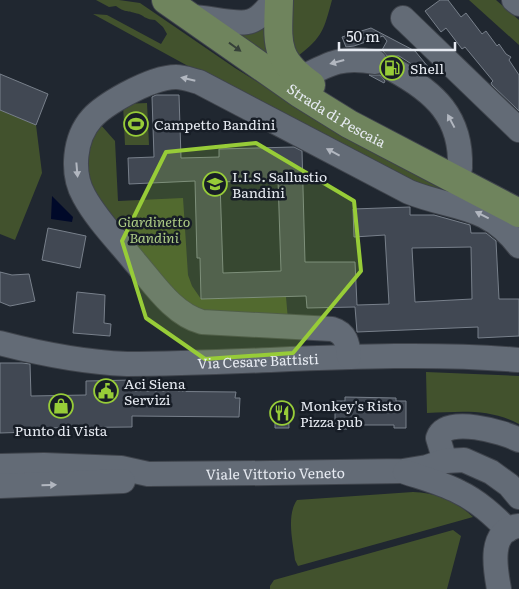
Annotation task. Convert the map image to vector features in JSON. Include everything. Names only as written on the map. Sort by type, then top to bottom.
[{"type":"main road","name":"Strada di Pescaia","points":[[166,0],[299,93],[349,124],[519,213]]},
{"type":"main road","name":"Strada di Pescaia","points":[[279,0],[278,37],[280,50],[289,67],[301,78],[355,113],[519,198]]},
{"type":"street","points":[[192,17],[250,22],[260,16],[274,0]]},
{"type":"street","points":[[514,0],[519,4]]},
{"type":"street","points":[[402,18],[519,130]]},
{"type":"street","points":[[301,78],[335,62],[357,59],[383,66],[423,89],[449,115],[459,141],[460,168]]},
{"type":"street","points":[[349,356],[347,342],[336,330],[202,322],[191,318],[168,300],[110,232],[81,190],[76,173],[76,162],[81,137],[93,117],[109,104],[132,91],[164,79],[186,78],[207,86],[409,192],[470,209],[484,215],[506,231],[519,246]]},
{"type":"street","name":"Via Cesare Battisti","points":[[0,343],[74,359],[127,364],[349,356],[519,360]]},
{"type":"street","points":[[436,464],[438,438],[439,434],[444,430],[456,427],[480,427],[502,432],[519,440]]},
{"type":"street","name":"Viale Vittorio Veneto","points":[[0,466],[121,468],[148,474],[403,471],[464,460],[483,468],[504,481],[519,497]]},
{"type":"street","name":"Viale Vittorio Veneto","points":[[436,464],[487,488],[502,501],[509,532]]},
{"type":"street","name":"Viale Vittorio Veneto","points":[[403,471],[444,485],[467,496],[488,511],[509,532]]},
{"type":"street","name":"Viale Vittorio Veneto","points":[[0,486],[110,483],[131,480],[148,474]]},
{"type":"street","points":[[499,589],[496,567],[509,532]]},
{"type":"highlighted area","points":[[256,143],[354,201],[361,271],[293,353],[205,359],[146,318],[122,241],[166,152]]},
{"type":"green space","points":[[96,0],[119,0],[140,3],[235,68],[303,110],[448,193],[432,194],[360,160],[93,14],[107,15],[161,44],[167,34],[163,27],[155,20],[116,6],[109,7]]},
{"type":"green space","points":[[291,0],[332,0],[327,18],[318,38],[298,56],[291,41]]},
{"type":"green space","points":[[469,0],[496,0],[519,20],[519,45]]},
{"type":"green space","points":[[268,19],[275,62],[224,30]]},
{"type":"green space","name":"Campetto Bandini","points":[[147,103],[149,145],[125,145],[123,104]]},
{"type":"green space","points":[[0,110],[36,125],[42,173],[15,240],[0,234]]},
{"type":"green space","name":"Giardinetto Bandini","points":[[100,124],[115,141],[118,201],[183,198],[188,275],[192,286],[201,299],[286,297],[288,320],[196,314],[96,208],[80,160]]},
{"type":"green space","points":[[426,372],[519,376],[519,424],[485,413],[427,413]]},
{"type":"green space","points":[[413,492],[430,494],[446,499],[460,506],[473,517],[298,566],[295,560],[291,529],[292,514],[297,500]]},
{"type":"green space","points":[[453,530],[461,536],[447,589],[270,589],[274,580]]},
{"type":"water","points":[[52,196],[73,217],[72,222],[51,219]]},
{"type":"building","points":[[440,0],[448,0],[461,17],[466,13],[482,34],[486,31],[497,46],[499,44],[506,54],[511,57],[509,60],[519,75],[519,111],[492,85],[493,81],[465,47],[462,49],[446,28],[441,32],[425,11]]},
{"type":"building","points":[[371,28],[415,51],[429,68],[424,72],[399,56],[387,56],[382,50],[387,41],[383,36],[346,47],[342,37]]},
{"type":"building","points":[[0,74],[48,94],[36,125],[0,110]]},
{"type":"building","points":[[369,75],[380,75],[385,81],[384,83]]},
{"type":"building","points":[[156,95],[179,95],[181,158],[219,157],[219,149],[294,147],[302,151],[305,262],[355,262],[357,305],[389,304],[385,235],[354,237],[353,209],[410,207],[410,215],[434,215],[470,225],[471,233],[486,233],[496,241],[499,299],[519,299],[519,336],[478,338],[478,327],[357,332],[355,307],[307,308],[306,296],[201,299],[200,258],[197,258],[195,181],[129,184],[128,158],[154,157],[152,97]],"holes":[[[278,180],[281,271],[223,273],[220,182]],[[471,247],[472,299],[415,302],[412,248]]]},
{"type":"building","points":[[48,228],[86,236],[80,268],[42,260]]},
{"type":"building","points":[[0,272],[12,275],[29,274],[35,301],[10,306],[0,302]]},
{"type":"building","points":[[77,292],[105,295],[104,323],[111,324],[110,336],[73,333]]},
{"type":"building","points":[[0,363],[30,364],[31,396],[86,395],[86,381],[132,380],[132,391],[236,392],[235,398],[240,398],[239,417],[132,416],[132,427],[32,428],[32,432],[0,433]]},
{"type":"building","points":[[345,397],[396,398],[396,401],[406,401],[406,428],[394,428],[394,425],[347,425],[347,429],[335,429],[335,401],[345,401]]},
{"type":"building","name":"Monkey's Risto Pizza pub","points":[[275,406],[288,406],[289,428],[275,428]]},
{"type":"place","name":"Shell","points":[[392,68]]},
{"type":"place","name":"Campetto Bandini","points":[[136,124]]},
{"type":"place","name":"I.I.S. Sallustio Bandini","points":[[215,184]]},
{"type":"place","name":"Aci Siena Servizi","points":[[106,391]]},
{"type":"place","name":"Punto di Vista","points":[[61,406]]},
{"type":"place","name":"Monkey's Risto Pizza pub","points":[[282,413]]}]
